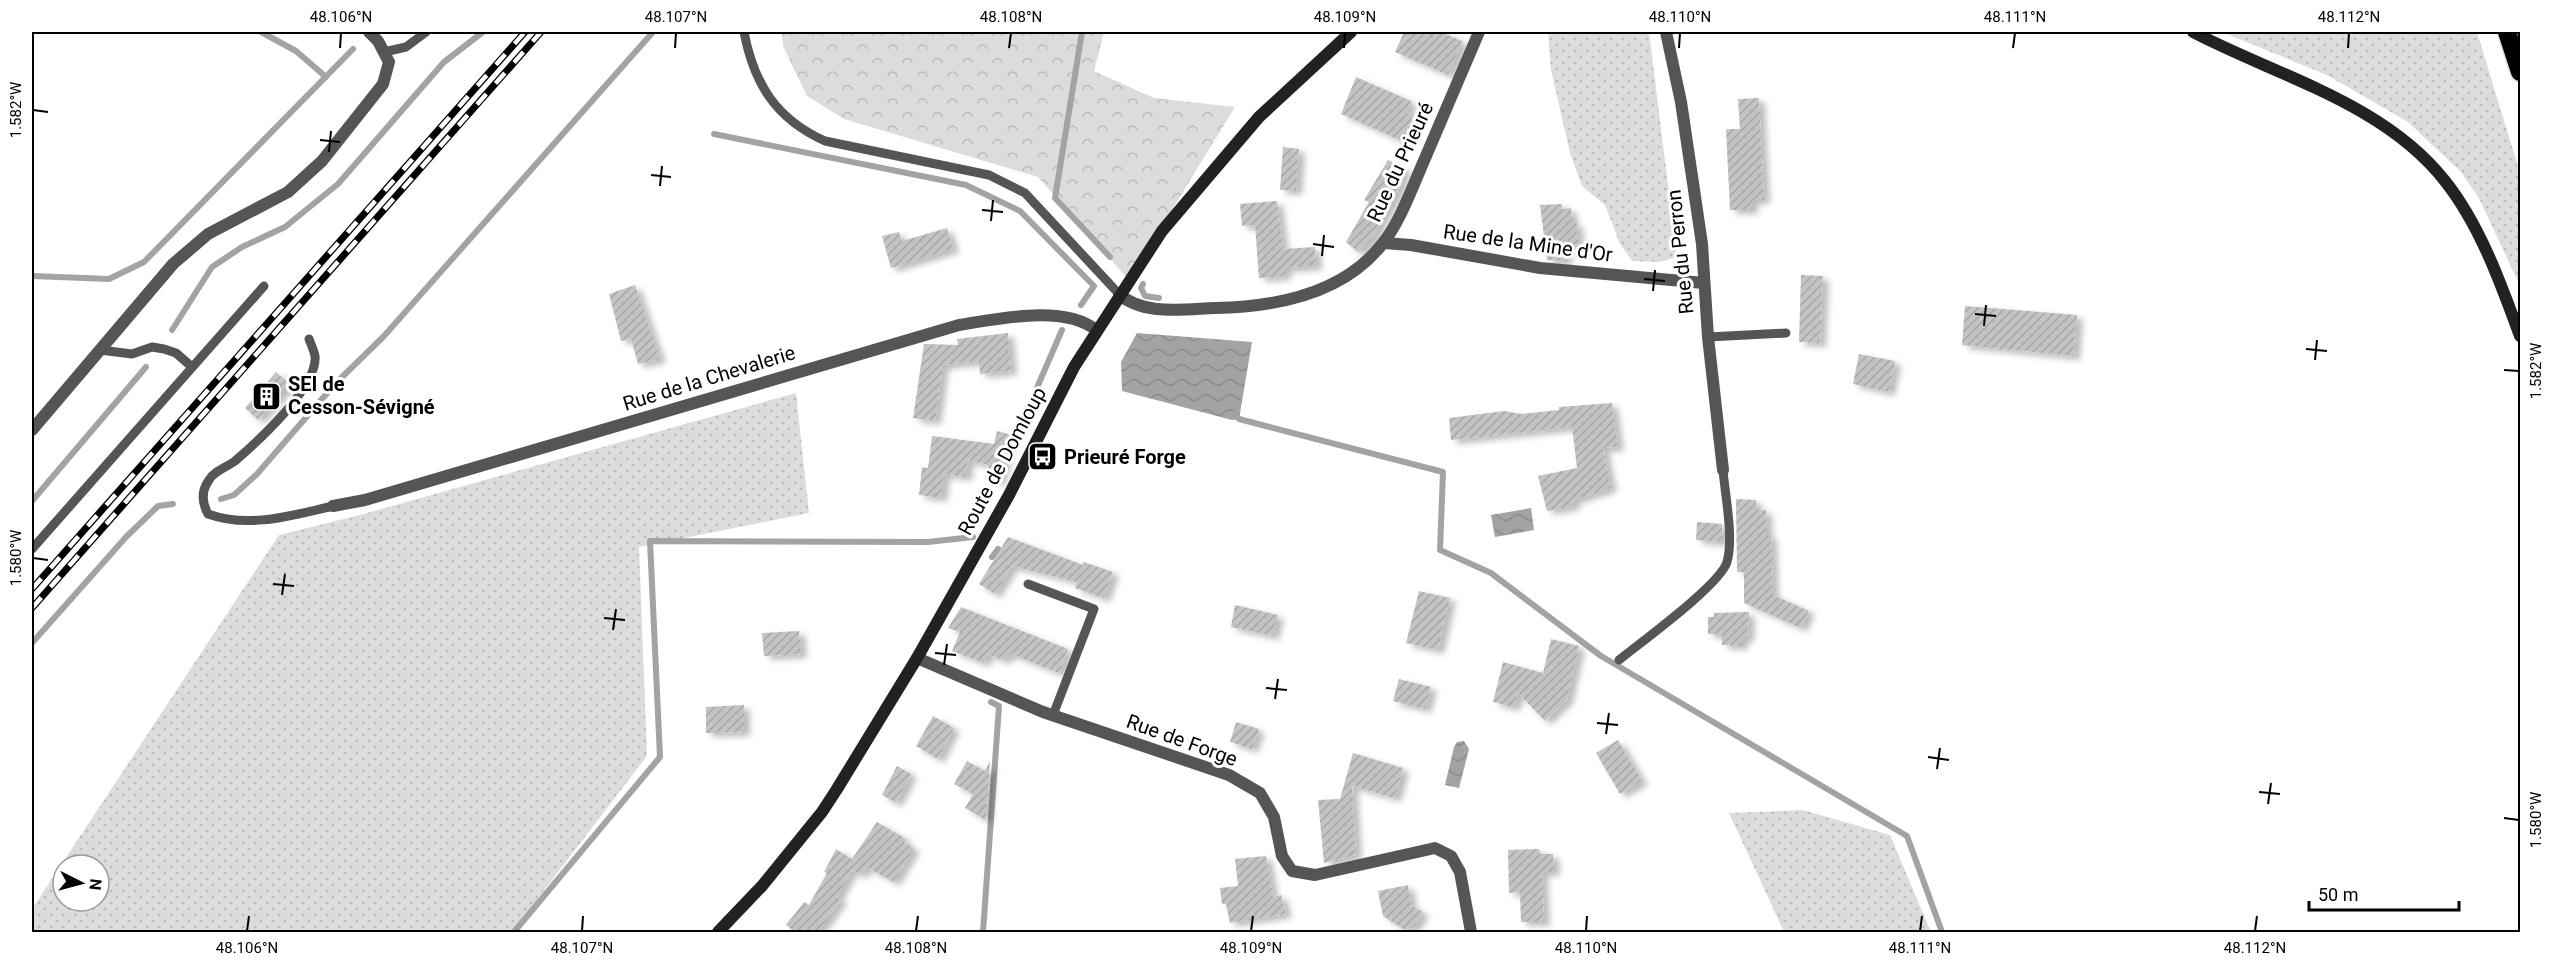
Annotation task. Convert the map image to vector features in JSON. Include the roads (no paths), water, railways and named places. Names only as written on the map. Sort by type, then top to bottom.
[{"type":"highway","points":[[2507,32],[2520,72]]},
{"type":"street","points":[[32,430],[173,264],[208,234],[288,192],[322,161],[383,84],[388,62],[384,52],[369,32]]},
{"type":"street","name":"Route de Domloup","points":[[718,933],[762,886],[822,812],[917,658],[1010,495],[1051,409],[1096,330],[1162,231],[1229,149],[1303,74],[1351,32]]},
{"type":"street","name":"Rue du Prieuré","points":[[1119,294],[1130,304],[1146,308],[1238,308],[1275,304],[1326,287],[1354,270],[1384,243],[1410,194],[1479,32]]},
{"type":"street","name":"Rue du Perron","points":[[1666,32],[1702,244],[1708,337],[1723,470]]},
{"type":"street","points":[[2193,32],[2352,108],[2382,125],[2430,163],[2446,182],[2475,229],[2520,336]]},
{"type":"street","name":"Rue de la Mine d'Or","points":[[1384,243],[1411,245],[1540,268],[1704,283]]},
{"type":"street","name":"Rue de la Chevalerie","points":[[333,506],[365,500],[959,325],[1048,316],[1079,319],[1096,330]]},
{"type":"street","name":"Rue de Forge","points":[[917,658],[1053,715],[1229,775],[1260,793],[1274,816],[1282,856],[1292,871],[1316,875],[1435,848],[1451,856],[1460,872],[1471,933]]},
{"type":"lane","points":[[384,52],[406,46],[426,32]]},
{"type":"lane","points":[[744,32],[748,54],[772,103],[804,131],[825,141],[989,176],[1025,193],[1119,294]]},
{"type":"lane","points":[[32,549],[264,286]]},
{"type":"lane","points":[[1708,337],[1786,333]]},
{"type":"lane","points":[[309,339],[315,358],[308,382],[262,436],[232,463],[210,478],[204,489],[203,505],[208,514],[240,521],[281,518],[333,506]]},
{"type":"lane","points":[[100,350],[132,354],[152,347],[164,349],[176,353],[192,368]]},
{"type":"lane","points":[[1618,660],[1709,585],[1723,569],[1728,542],[1723,470]]},
{"type":"lane","points":[[1028,584],[1094,609],[1053,715]]},
{"type":"water","points":[[1137,333],[1252,342],[1239,419],[1232,420],[1122,391],[1121,362]]},
{"type":"water","points":[[1531,508],[1534,530],[1495,537],[1491,515]]},
{"type":"water","points":[[1464,741],[1469,749],[1459,788],[1445,785],[1454,747],[1457,742]]},
{"type":"waterway","points":[[261,32],[296,51],[326,77]]},
{"type":"waterway","points":[[172,330],[212,267],[242,247],[285,227],[338,184],[444,62],[483,32]]},
{"type":"waterway","points":[[221,499],[234,495],[257,474],[335,384],[384,336],[653,32]]},
{"type":"waterway","points":[[1082,32],[1055,198],[1110,257]]},
{"type":"waterway","points":[[32,276],[109,279],[144,262],[353,49]]},
{"type":"waterway","points":[[714,134],[966,185],[1020,211],[1094,286],[1081,305]]},
{"type":"waterway","points":[[1143,284],[1141,288],[1145,296],[1159,298]]},
{"type":"waterway","points":[[1036,390],[1062,330]]},
{"type":"waterway","points":[[32,501],[146,367]]},
{"type":"waterway","points":[[1234,414],[1239,419],[1443,472],[1440,550],[1491,573],[1601,656],[1907,836],[1942,932]]},
{"type":"waterway","points":[[32,643],[126,537],[158,506],[173,504]]},
{"type":"waterway","points":[[514,932],[660,757],[650,541],[928,542],[973,537]]},
{"type":"waterway","points":[[992,557],[998,549]]},
{"type":"waterway","points":[[983,932],[999,706],[991,702]]},
{"type":"railway","points":[[32,589],[525,32]]},
{"type":"railway","points":[[32,608],[541,32]]},
{"type":"place","name":"SEI de Cesson-Sévigné","points":[[267,396]]},
{"type":"place","name":"Prieuré Forge","points":[[1043,457]]}]
